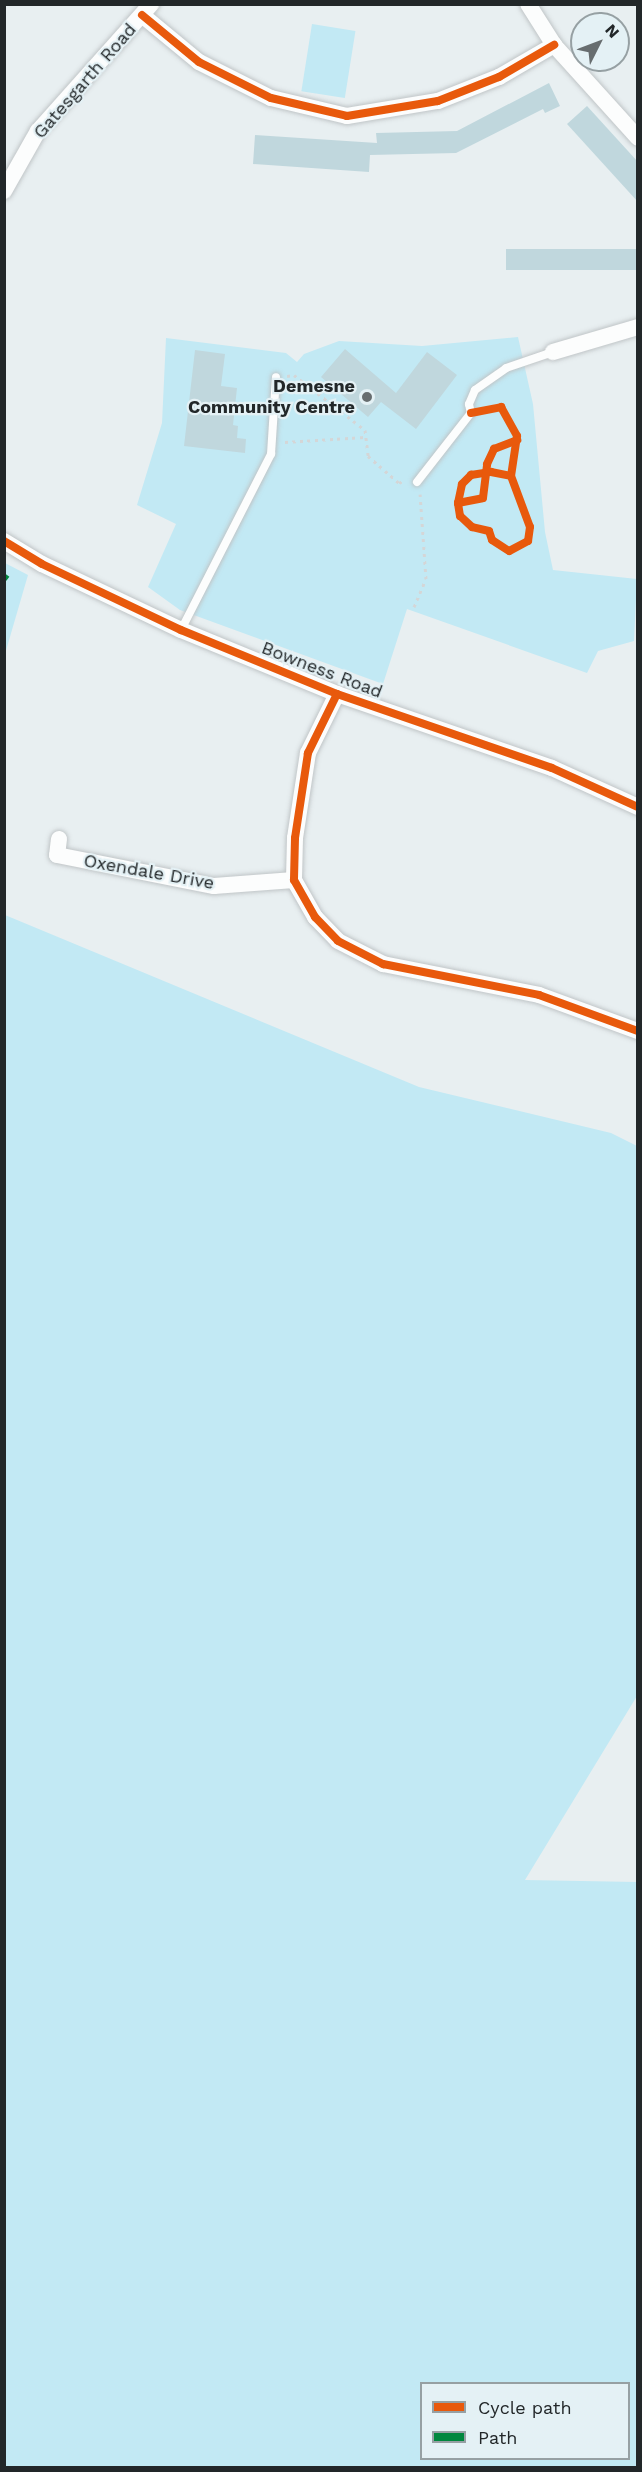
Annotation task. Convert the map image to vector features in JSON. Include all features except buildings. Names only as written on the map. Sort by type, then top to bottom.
[{"type":"street","points":[[528,4],[554,45],[638,138]]},
{"type":"street","points":[[146,10],[199,62],[271,98],[347,116],[438,101],[499,77],[554,45]]},
{"type":"street","name":"Gatesgarth Road","points":[[4,191],[38,131],[146,10]]},
{"type":"street","points":[[553,352],[638,327]]},
{"type":"street","name":"Bowness Road","points":[[4,542],[42,564],[181,630],[337,694],[552,768],[638,807]]},
{"type":"street","points":[[337,694],[308,753],[295,838],[294,880],[315,917],[338,941],[383,964],[539,995],[638,1032]]},
{"type":"street","name":"Oxendale Drive","points":[[59,838],[57,855],[214,886],[294,880]]},
{"type":"lane","points":[[417,482],[471,413],[469,404],[475,390],[506,368],[553,352]]},
{"type":"lane","points":[[181,630],[265,464],[271,442],[276,376]]},
{"type":"path","points":[[276,376],[294,375],[365,430],[369,456],[399,483],[410,477],[423,485],[426,579],[414,607]]},
{"type":"path","points":[[271,442],[366,436]]},
{"type":"shaded area","points":[[312,24],[355,31],[345,98],[301,91]]},
{"type":"shaded area","points":[[518,337],[533,404],[545,532],[553,570],[637,579],[634,641],[598,651],[587,673],[407,609],[383,684],[180,610],[148,587],[176,524],[137,505],[162,423],[166,338],[286,353],[297,362],[304,354],[339,341],[422,346]]},
{"type":"shaded area","points":[[5,563],[28,575],[5,654]]},
{"type":"shaded area","points":[[5,915],[419,1087],[611,1133],[637,1146],[637,1696],[525,1880],[637,1882],[637,2467],[5,2467]]},
{"type":"marked path","points":[[4,579],[7,575]]},
{"type":"cycle path","points":[[142,15],[199,62],[271,98],[347,116],[438,101],[499,77],[554,45]]},
{"type":"cycle path","points":[[471,413],[501,407],[517,436],[511,476],[530,527],[528,541],[509,551],[492,540],[489,531],[472,527],[460,516],[458,503],[462,484],[471,475],[491,472],[511,476]]},
{"type":"cycle path","points":[[458,503],[483,498],[487,464],[494,449],[517,440]]},
{"type":"cycle path","points":[[4,541],[42,564],[181,630],[337,694],[552,768],[638,807]]},
{"type":"cycle path","points":[[337,694],[308,753],[295,838],[294,880],[315,917],[338,941],[383,964],[539,995],[638,1031]]},
{"type":"place","name":"Demesne Community Centre","points":[[367,397]]}]
